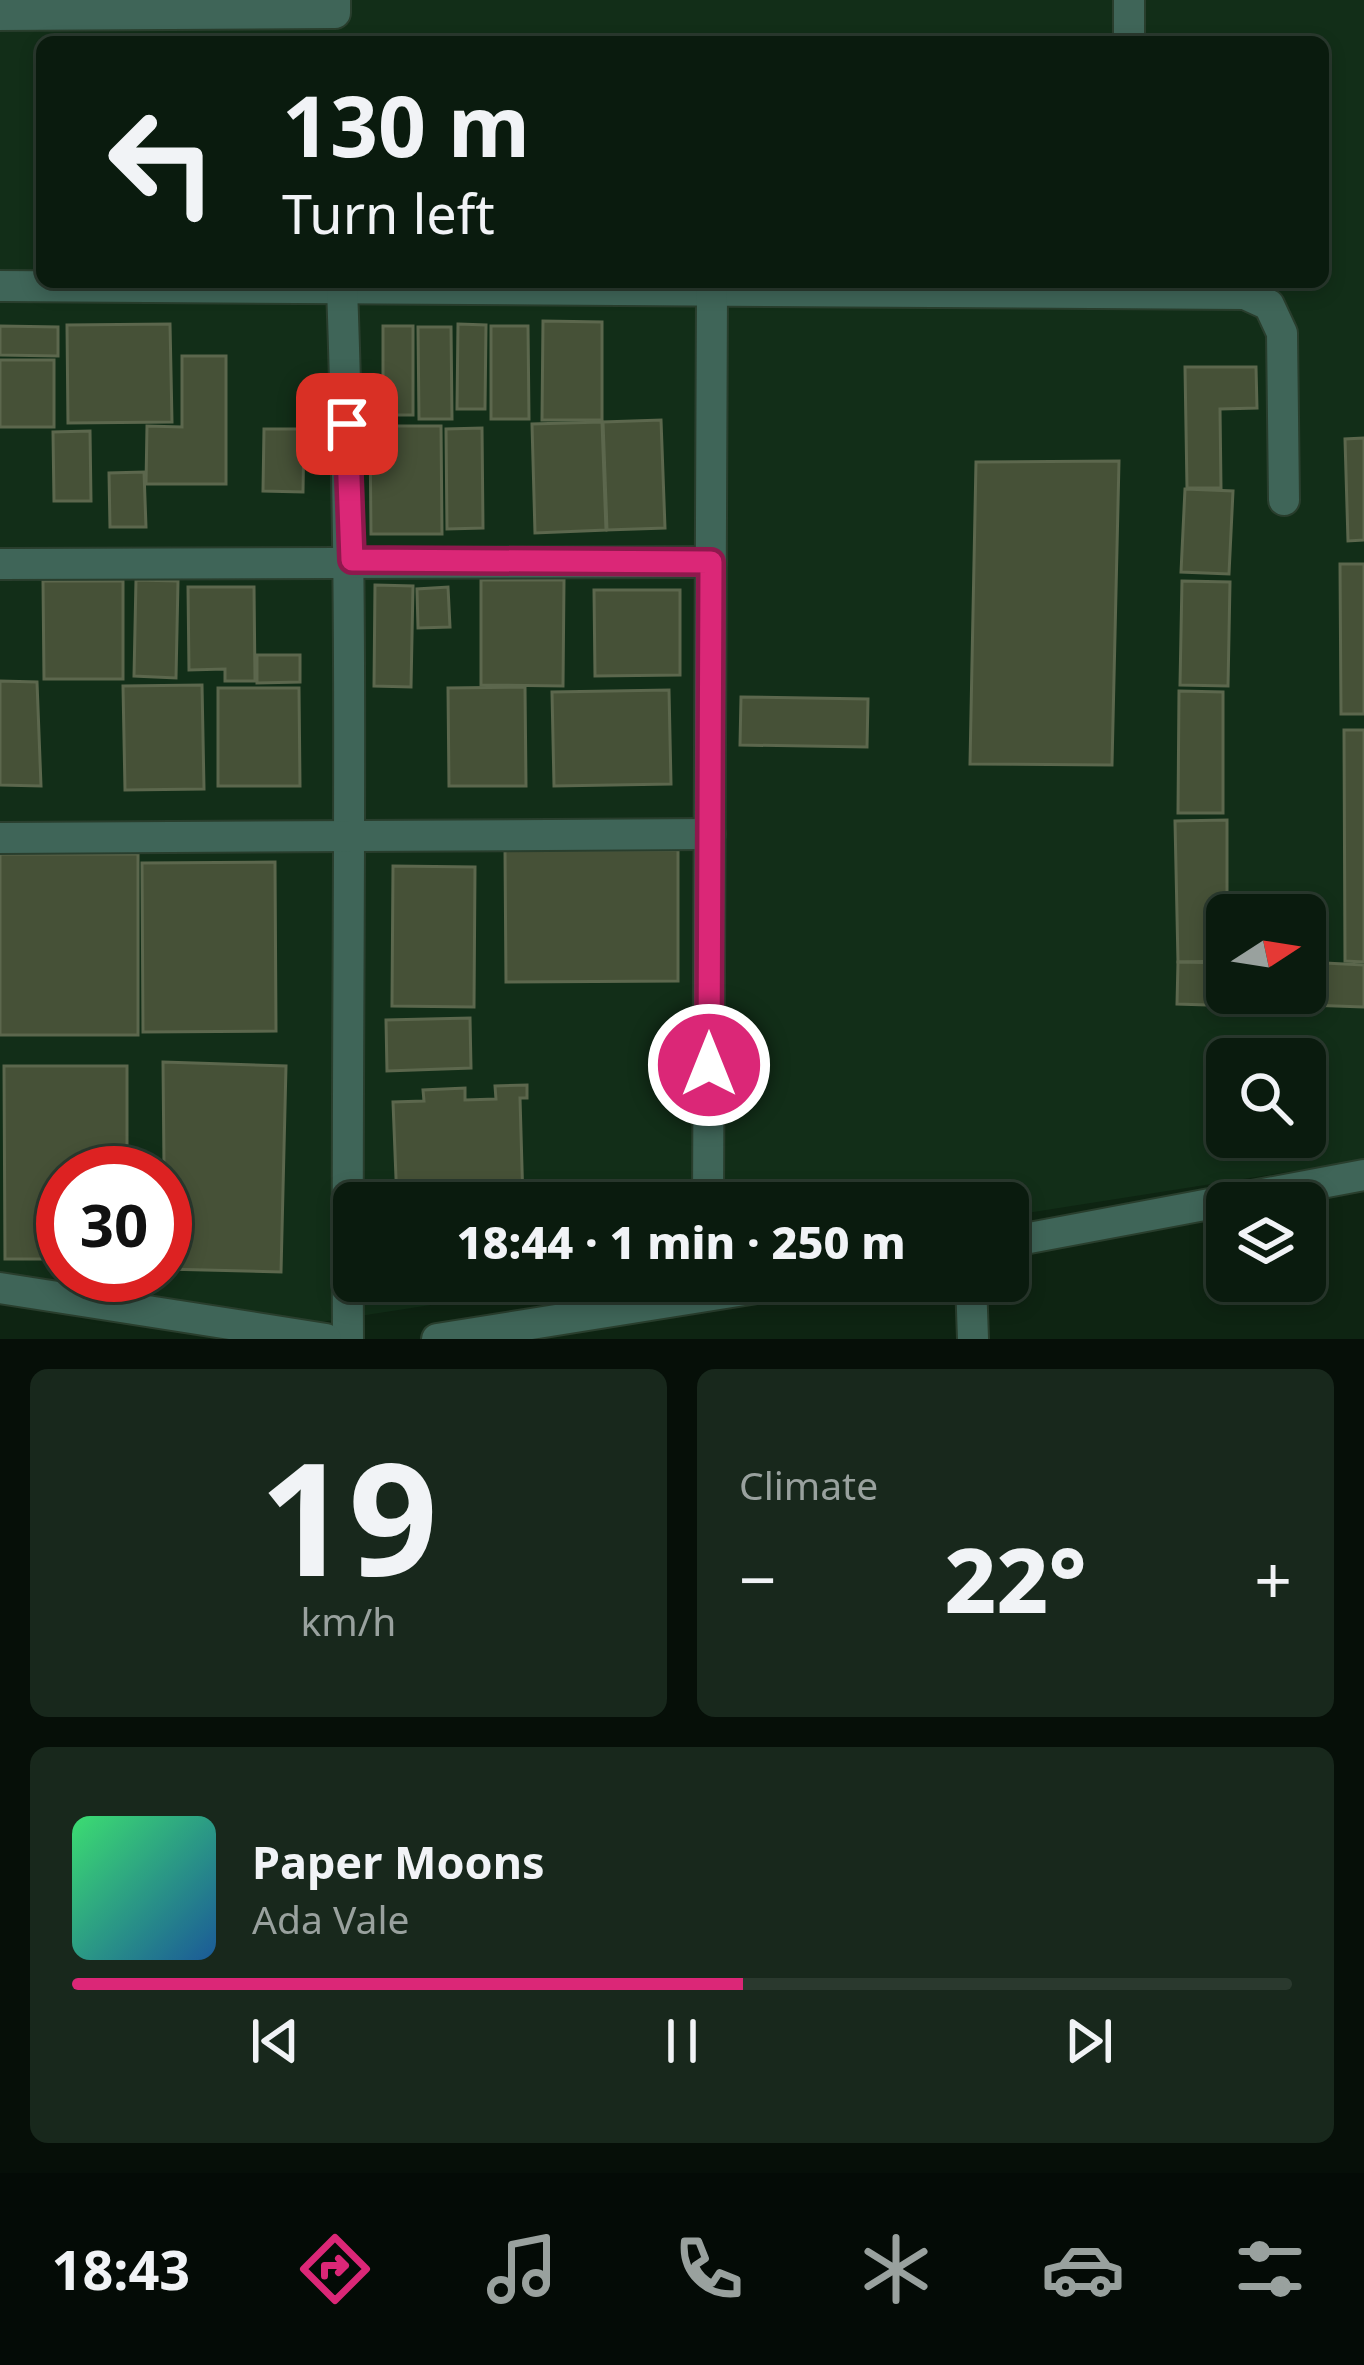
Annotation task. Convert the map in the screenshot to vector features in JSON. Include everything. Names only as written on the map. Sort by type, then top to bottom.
[{"type":"street","points":[[0,15],[335,13],[334,0]]},
{"type":"street","points":[[1129,36],[1130,0]]},
{"type":"street","points":[[0,286],[36,286]]},
{"type":"street","points":[[348,1339],[345,838],[352,560],[342,288],[987,288]]},
{"type":"street","points":[[1142,288],[1245,294],[1275,313],[1282,333],[1284,500]]},
{"type":"street","points":[[708,1182],[712,290]]},
{"type":"street","points":[[0,564],[711,562]]},
{"type":"street","points":[[0,838],[710,835]]},
{"type":"street","points":[[1029,1238],[1364,1175]]},
{"type":"street","points":[[0,1288],[326,1339]]},
{"type":"street","points":[[437,1339],[642,1302]]},
{"type":"street","points":[[972,1302],[973,1339]]},
{"type":"shaded area","points":[[0,0],[1364,0],[1364,1160],[1029,1213],[1029,1182],[333,1182],[333,1302],[451,1302],[295,1326],[161,1302],[192,1302],[192,1146],[36,1146],[36,1279],[0,1273]]},
{"type":"building","points":[[543,321],[602,322],[602,420],[542,420]]},
{"type":"building","points":[[170,324],[172,422],[68,423],[67,325]]},
{"type":"building","points":[[458,324],[486,325],[485,409],[457,409]]},
{"type":"building","points":[[0,326],[58,327],[58,356],[0,355]]},
{"type":"building","points":[[383,326],[413,326],[413,415],[383,415]]},
{"type":"building","points":[[491,326],[528,326],[529,419],[491,419]]},
{"type":"building","points":[[418,327],[451,327],[452,419],[419,419]]},
{"type":"building","points":[[182,356],[226,356],[226,484],[146,484],[147,426],[182,427]]},
{"type":"building","points":[[0,360],[54,360],[54,427],[0,427]]},
{"type":"building","points":[[1185,367],[1256,367],[1257,408],[1220,409],[1221,488],[1187,488]]},
{"type":"building","points":[[661,420],[665,528],[607,530],[603,422]]},
{"type":"building","points":[[602,422],[606,530],[535,533],[532,424]]},
{"type":"building","points":[[370,426],[441,426],[442,534],[371,534]]},
{"type":"building","points":[[482,428],[483,528],[447,529],[446,429]]},
{"type":"building","points":[[264,429],[304,429],[303,492],[263,491]]},
{"type":"building","points":[[90,431],[91,501],[54,501],[53,432]]},
{"type":"building","points":[[1364,438],[1364,540],[1348,541],[1345,439]]},
{"type":"building","points":[[1119,461],[1112,765],[970,764],[976,462]]},
{"type":"building","points":[[144,472],[146,527],[110,527],[109,473]]},
{"type":"building","points":[[1185,489],[1233,491],[1229,574],[1181,572]]},
{"type":"building","points":[[1340,564],[1364,564],[1364,714],[1341,714]]},
{"type":"building","points":[[136,580],[178,581],[176,678],[134,676]]},
{"type":"building","points":[[481,580],[564,580],[563,686],[481,685]]},
{"type":"building","points":[[43,581],[123,581],[123,679],[44,679]]},
{"type":"building","points":[[1182,581],[1230,582],[1228,686],[1180,685]]},
{"type":"building","points":[[375,585],[413,586],[411,687],[374,686]]},
{"type":"building","points":[[188,587],[254,587],[255,681],[225,681],[225,669],[189,670]]},
{"type":"building","points":[[448,587],[450,627],[418,628],[417,589]]},
{"type":"building","points":[[594,590],[680,590],[680,675],[595,676]]},
{"type":"building","points":[[257,655],[300,655],[300,682],[257,683]]},
{"type":"building","points":[[0,681],[37,682],[41,786],[0,785]]},
{"type":"building","points":[[202,685],[204,789],[125,790],[123,686]]},
{"type":"building","points":[[525,687],[526,786],[449,786],[448,688]]},
{"type":"building","points":[[218,688],[299,688],[300,786],[218,786]]},
{"type":"building","points":[[669,690],[671,784],[554,786],[552,692]]},
{"type":"building","points":[[1179,691],[1223,692],[1223,813],[1178,813]]},
{"type":"building","points":[[741,697],[868,699],[867,747],[740,745]]},
{"type":"building","points":[[1344,730],[1364,730],[1364,962],[1345,961]]},
{"type":"building","points":[[1227,820],[1227,894],[1206,894],[1206,961],[1178,962],[1175,821]]},
{"type":"building","points":[[505,850],[678,850],[678,981],[506,982]]},
{"type":"building","points":[[0,854],[138,854],[138,1035],[0,1035]]},
{"type":"building","points":[[275,862],[276,1031],[143,1032],[142,863]]},
{"type":"building","points":[[393,866],[475,867],[474,1007],[392,1006]]},
{"type":"building","points":[[1178,962],[1206,963],[1206,1005],[1177,1004]]},
{"type":"building","points":[[1326,963],[1364,965],[1364,1007],[1326,1006]]},
{"type":"building","points":[[470,1018],[471,1068],[387,1071],[386,1020]]},
{"type":"building","points":[[163,1062],[286,1066],[281,1272],[192,1270],[192,1146],[164,1146]]},
{"type":"building","points":[[4,1066],[127,1066],[127,1146],[36,1146],[36,1259],[5,1259]]},
{"type":"building","points":[[527,1085],[527,1098],[520,1098],[522,1182],[396,1182],[393,1102],[424,1101],[423,1090],[465,1088],[465,1100],[496,1099],[495,1086]]},
{"type":"route","points":[[347,424],[352,560],[711,562],[709,1065]]}]
